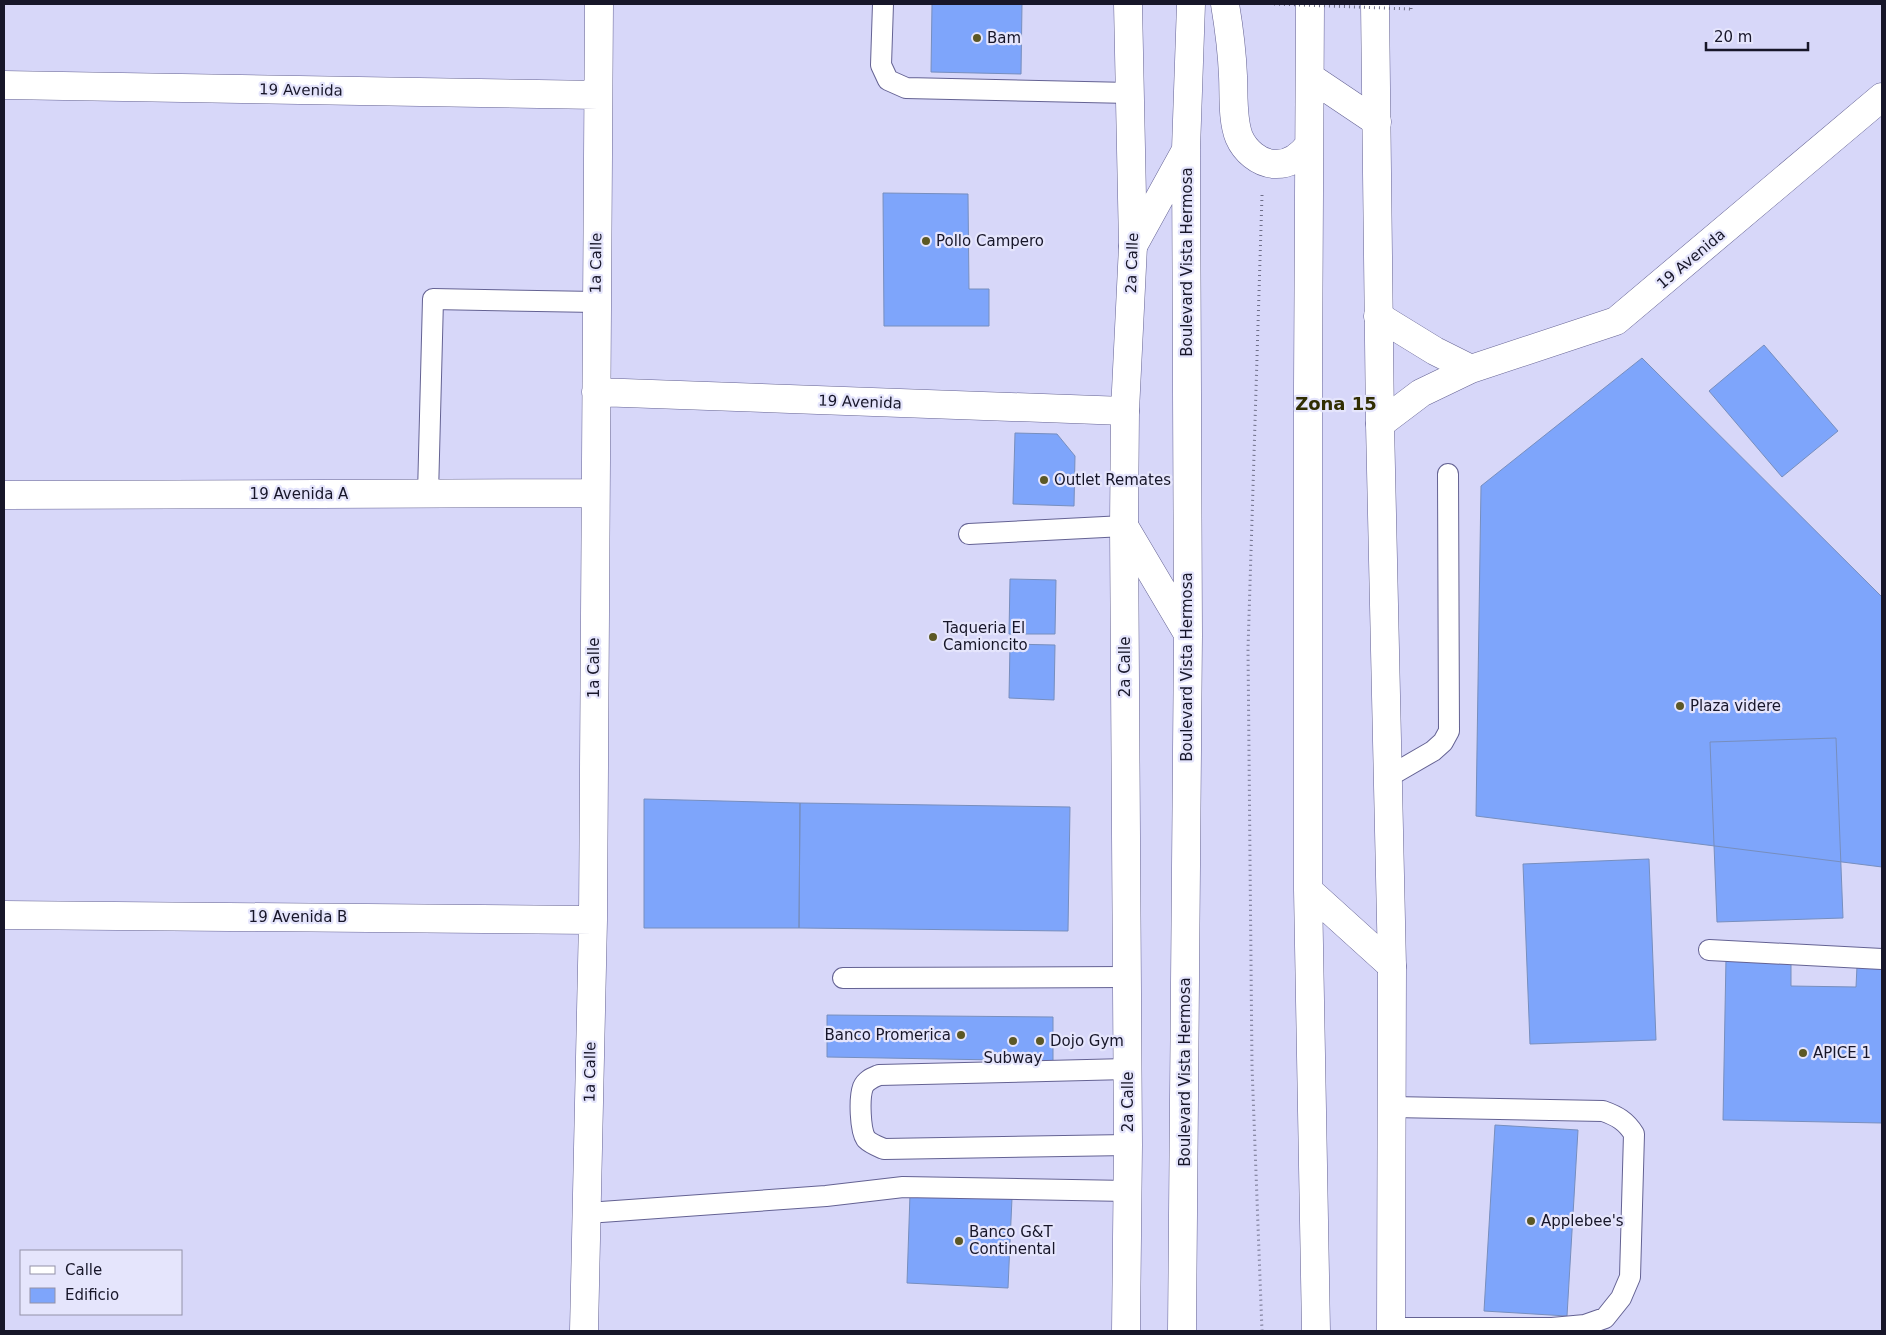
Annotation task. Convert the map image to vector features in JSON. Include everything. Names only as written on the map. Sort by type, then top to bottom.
[{"type":"street","name":"1a Calle","points":[[584,1331],[593,920],[594,494],[599,4]]},
{"type":"street","name":"2a Calle","points":[[1126,1331],[1128,1145],[1124,526],[1125,411],[1133,246],[1128,4]]},
{"type":"street","name":"Boulevard Vista Hermosa","points":[[1182,1331],[1188,635],[1186,149],[1191,4]]},
{"type":"street","points":[[1225,4],[1231,36],[1236,128],[1245,147],[1263,162],[1272,164],[1289,162],[1304,152],[1309,145]]},
{"type":"street","points":[[1310,4],[1308,890],[1316,1331]]},
{"type":"street","points":[[1375,4],[1378,316],[1392,966],[1391,1330]]},
{"type":"street","points":[[1310,77],[1377,122]]},
{"type":"street","name":"19 Avenida","points":[[4,85],[598,96]]},
{"type":"street","name":"19 Avenida","points":[[1380,424],[1422,393],[1471,369],[1616,321],[1882,98]]},
{"type":"street","points":[[1133,246],[1186,149]]},
{"type":"street","points":[[1378,316],[1435,351],[1471,369]]},
{"type":"street","name":"19 Avenida","points":[[596,392],[1125,411]]},
{"type":"street","name":"19 Avenida A","points":[[4,494],[594,494]]},
{"type":"street","points":[[1124,526],[1188,635]]},
{"type":"street","points":[[1308,890],[1392,966]]},
{"type":"street","name":"19 Avenida B","points":[[4,915],[593,920]]},
{"type":"lane","points":[[883,4],[881,65],[888,80],[906,88],[1130,93]]},
{"type":"lane","points":[[428,494],[434,299],[596,302]]},
{"type":"lane","points":[[1388,777],[1432,751],[1443,742],[1449,731],[1448,474]]},
{"type":"lane","points":[[969,534],[1124,526]]},
{"type":"lane","points":[[1709,950],[1882,958]]},
{"type":"lane","points":[[843,978],[1127,977]]},
{"type":"lane","points":[[1127,1069],[879,1076],[869,1080],[864,1087],[861,1100],[862,1127],[866,1138],[872,1144],[884,1149],[1128,1145]]},
{"type":"lane","points":[[1391,1330],[1552,1328],[1585,1325],[1606,1318],[1621,1298],[1630,1277],[1634,1134],[1628,1124],[1618,1116],[1603,1111],[1392,1107]]},
{"type":"lane","points":[[587,1213],[826,1196],[903,1187],[1128,1191]]},
{"type":"path","points":[[1274,4],[1411,9],[1411,4]]},
{"type":"path","points":[[1262,1331],[1252,1067],[1248,649],[1263,162]]},
{"type":"building","name":"Bam","points":[[932,4],[1022,4],[1021,74],[931,72]]},
{"type":"building","name":"Pollo Campero","points":[[883,193],[968,194],[969,289],[989,289],[989,326],[884,326]]},
{"type":"building","points":[[1764,345],[1838,431],[1782,477],[1709,391]]},
{"type":"building","name":"Plaza videre","points":[[1642,358],[1882,597],[1882,867],[1476,816],[1481,486]]},
{"type":"building","name":"Outlet Remates","points":[[1015,433],[1057,434],[1075,456],[1074,506],[1013,504]]},
{"type":"building","points":[[1010,579],[1056,580],[1055,634],[1009,634]]},
{"type":"building","points":[[1010,644],[1055,645],[1054,700],[1009,698]]},
{"type":"building","points":[[1836,738],[1843,918],[1717,922],[1710,742]]},
{"type":"building","points":[[644,799],[800,803],[799,928],[644,928]]},
{"type":"building","points":[[800,803],[1070,807],[1068,931],[799,928]]},
{"type":"building","points":[[1649,859],[1656,1040],[1530,1044],[1523,864]]},
{"type":"building","name":"APICE 1","points":[[1726,958],[1791,959],[1791,986],[1856,987],[1857,966],[1882,967],[1882,1123],[1723,1120]]},
{"type":"building","points":[[827,1015],[1053,1017],[1053,1061],[827,1057]]},
{"type":"building","name":"Applebee's","points":[[1495,1125],[1578,1130],[1567,1316],[1484,1311]]},
{"type":"building","name":"Banco G&T Continental","points":[[910,1194],[1012,1198],[1008,1288],[907,1283]]},
{"type":"place","name":"Bam","points":[[977,38]]},
{"type":"place","name":"Pollo Campero","points":[[926,241]]},
{"type":"place","name":"Outlet Remates","points":[[1044,480]]},
{"type":"place","name":"Taqueria El Camioncito","points":[[933,637]]},
{"type":"place","name":"Plaza videre","points":[[1680,706]]},
{"type":"place","name":"Banco Promerica","points":[[961,1035]]},
{"type":"place","name":"Subway","points":[[1013,1041]]},
{"type":"place","name":"Dojo Gym","points":[[1040,1041]]},
{"type":"place","name":"APICE 1","points":[[1803,1053]]},
{"type":"place","name":"Applebee's","points":[[1531,1221]]},
{"type":"place","name":"Banco G&T Continental","points":[[959,1241]]},
{"type":"district","name":"Zona 15","points":[[1336,404]]}]
